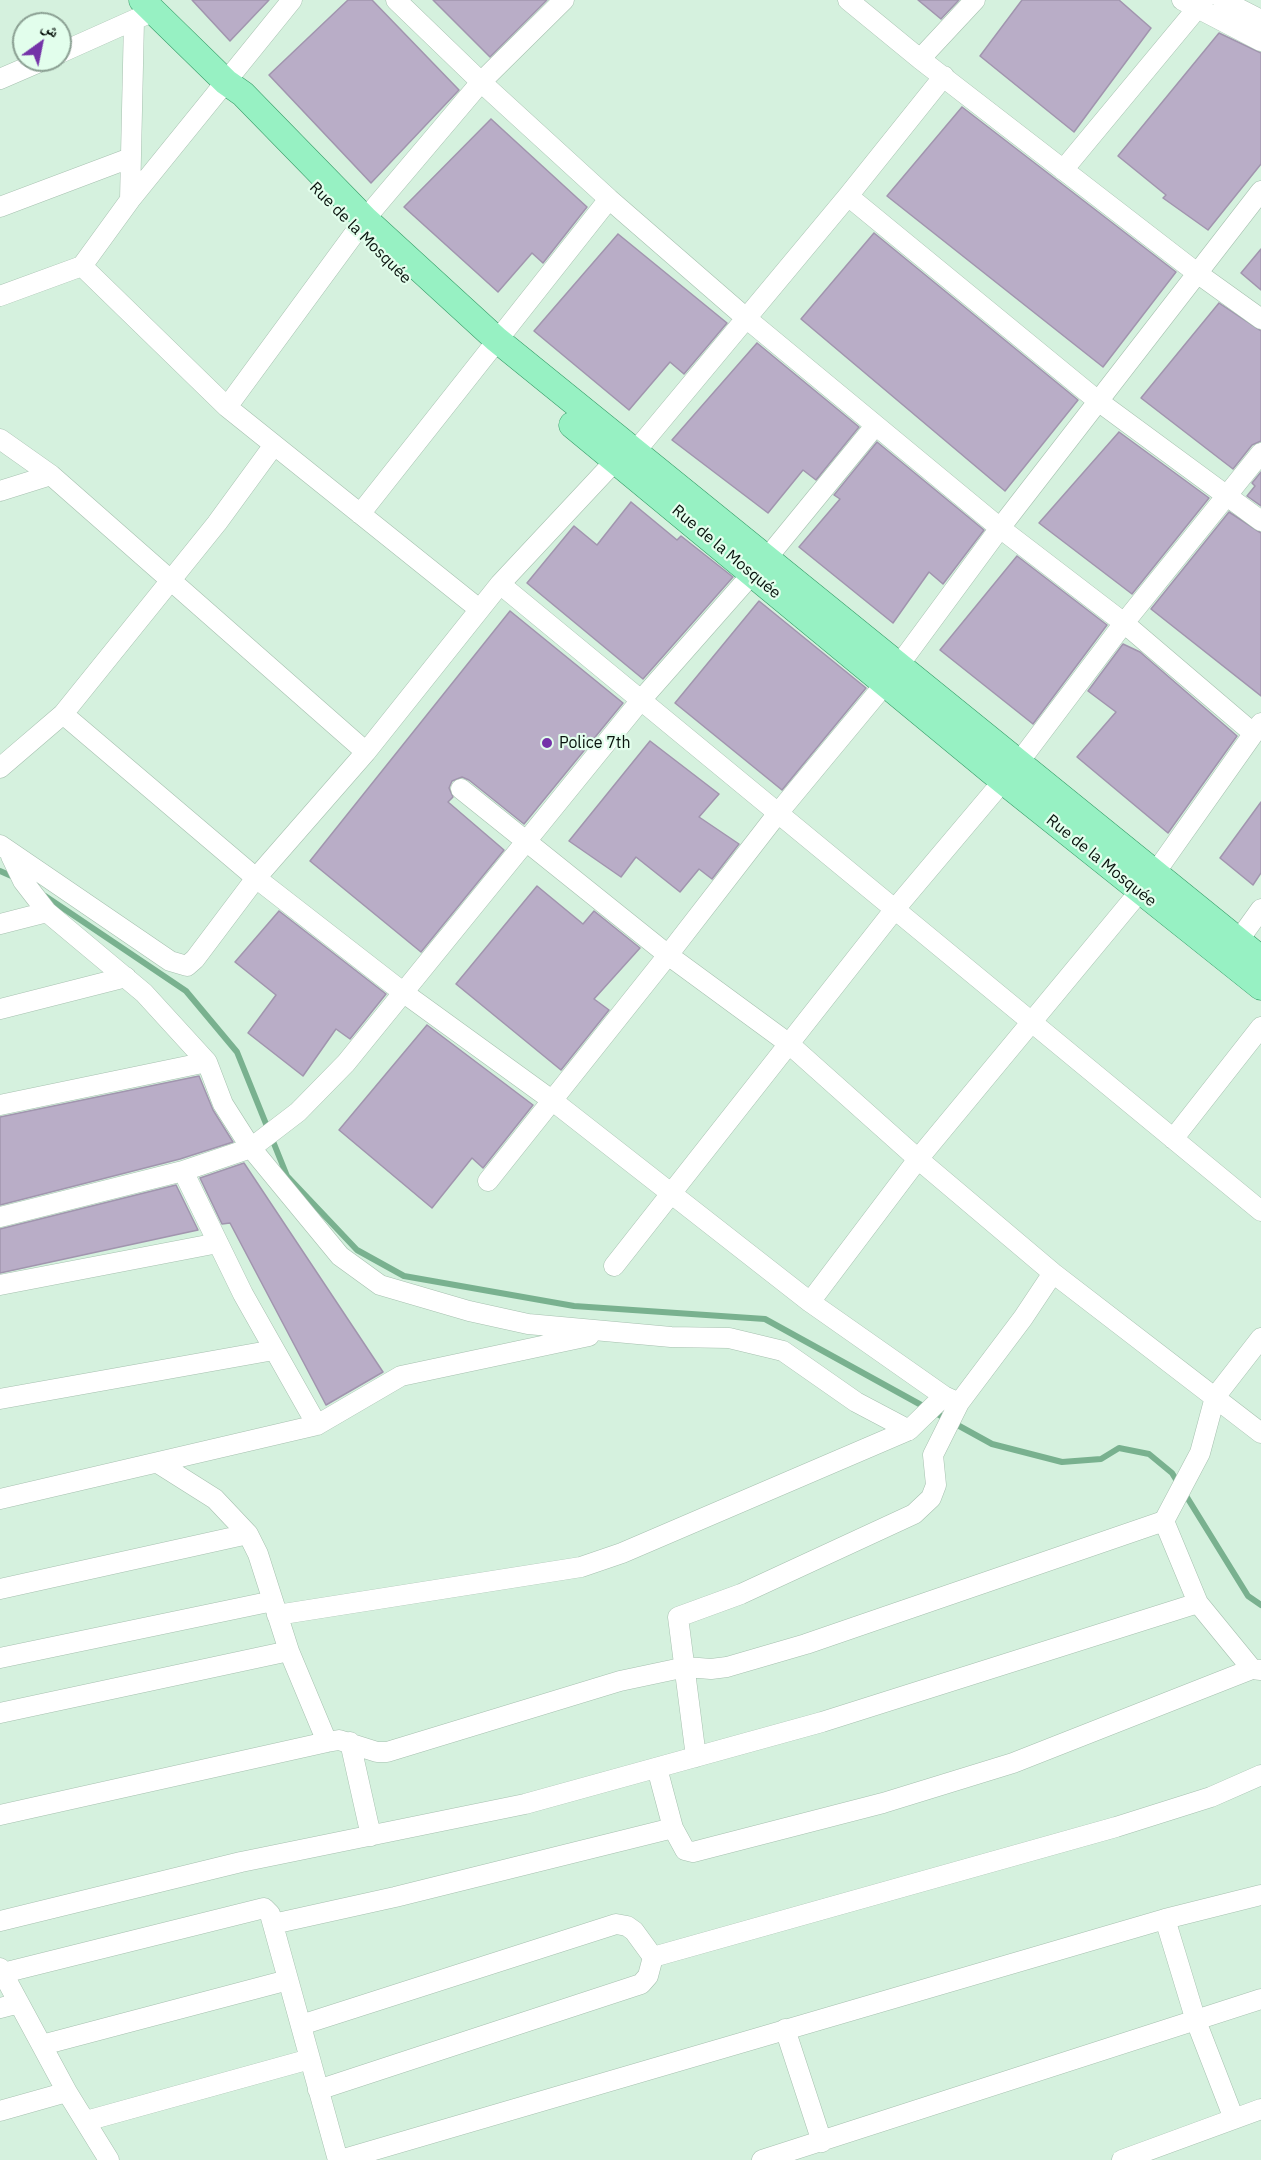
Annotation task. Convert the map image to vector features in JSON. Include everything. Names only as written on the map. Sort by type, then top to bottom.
[{"type":"main road","points":[[143,11],[226,82]]},
{"type":"main road","name":"Rue de la Mosquée","points":[[226,82],[238,109],[360,226],[491,346],[892,675],[1003,781],[1147,882],[1261,987]]},
{"type":"main road","points":[[892,675],[1019,762],[1147,882],[1261,958]]},
{"type":"street","points":[[0,296],[82,266],[130,200],[292,0]]},
{"type":"street","points":[[396,0],[481,82],[609,199],[746,318],[1000,528],[1257,728],[1147,882],[1033,1023],[918,1159],[810,1302]]},
{"type":"street","points":[[227,407],[360,226],[481,82],[564,0]]},
{"type":"street","points":[[848,0],[1063,170],[1261,319]]},
{"type":"street","points":[[920,59],[975,0]]},
{"type":"street","points":[[1222,0],[1261,20]]},
{"type":"street","points":[[1063,170],[1195,3],[1261,41]]},
{"type":"street","points":[[130,200],[130,158],[143,11]]},
{"type":"street","points":[[72,47],[143,11]]},
{"type":"street","points":[[0,80],[18,72]]},
{"type":"street","points":[[5,849],[170,961],[187,966],[195,959],[256,878],[366,752],[500,584],[625,457],[849,196],[944,76]]},
{"type":"street","points":[[0,207],[130,158]]},
{"type":"street","points":[[488,1181],[778,813],[892,675],[1000,528],[1261,191]]},
{"type":"street","points":[[849,196],[1098,401],[1261,521]]},
{"type":"street","points":[[360,514],[609,199]]},
{"type":"street","points":[[82,266],[227,407],[479,609]]},
{"type":"street","points":[[0,1217],[183,1172],[251,1148],[298,1112],[346,1063],[641,700],[759,566],[875,426]]},
{"type":"street","points":[[0,439],[51,475],[366,752]]},
{"type":"street","points":[[0,768],[63,714],[169,579],[217,523],[274,445]]},
{"type":"street","points":[[614,1266],[895,909],[1019,762],[1124,623],[1261,453]]},
{"type":"street","points":[[0,491],[51,475]]},
{"type":"street","points":[[500,584],[1261,1211]]},
{"type":"street","points":[[63,714],[256,878],[404,993],[673,1192],[810,1302],[951,1399]]},
{"type":"street","points":[[461,789],[668,955],[788,1043],[918,1159],[1053,1273],[1261,1433]]},
{"type":"street","points":[[5,849],[22,881],[47,912],[126,976],[207,1062],[224,1104],[251,1148],[340,1256],[380,1285],[516,1322],[671,1337],[729,1338],[783,1351],[856,1402],[909,1430]]},
{"type":"street","points":[[1238,941],[1261,909]]},
{"type":"street","points":[[0,924],[47,912]]},
{"type":"street","points":[[0,1009],[126,976]]},
{"type":"street","points":[[1173,1139],[1261,1027]]},
{"type":"street","points":[[0,1105],[207,1062]]},
{"type":"street","points":[[183,1172],[274,1350],[317,1425]]},
{"type":"street","points":[[0,1285],[218,1243]]},
{"type":"street","points":[[0,1658],[275,1608],[581,1567],[622,1553],[909,1430],[951,1399],[1023,1318],[1053,1273]]},
{"type":"street","points":[[0,1499],[317,1425],[401,1377],[606,1332]]},
{"type":"street","points":[[0,1815],[327,1742],[351,1742],[377,1752],[387,1752],[620,1681],[686,1667],[711,1669],[727,1666],[806,1644],[1164,1521],[1200,1453],[1215,1397],[1261,1338]]},
{"type":"street","points":[[0,1399],[274,1350]]},
{"type":"street","points":[[696,1757],[686,1667],[676,1621],[681,1615],[741,1594],[914,1514],[932,1498],[936,1485],[933,1455],[951,1399]]},
{"type":"street","points":[[158,1463],[215,1499],[248,1534],[258,1554],[289,1651],[327,1742]]},
{"type":"street","points":[[657,1768],[673,1828],[681,1846],[693,1852],[883,1803],[1013,1763],[1257,1669],[1198,1604],[1164,1521]]},
{"type":"street","points":[[0,1589],[248,1534]]},
{"type":"street","points":[[0,1921],[241,1862],[525,1804],[822,1722],[1198,1604]]},
{"type":"street","points":[[0,1713],[289,1651]]},
{"type":"street","points":[[351,1742],[370,1836]]},
{"type":"street","points":[[653,1957],[1116,1827],[1211,1797],[1261,1775]]},
{"type":"street","points":[[273,1924],[395,1898],[673,1828]]},
{"type":"street","points":[[109,2160],[67,2092],[2,1970],[260,1908],[270,1914],[339,2160],[1165,1919],[1261,1895]]},
{"type":"street","points":[[1165,1919],[1196,2021],[1233,2119]]},
{"type":"street","points":[[301,2025],[616,1924],[627,1926],[634,1931],[653,1957]]},
{"type":"street","points":[[318,2090],[641,1984],[648,1976],[653,1957]]},
{"type":"street","points":[[42,2045],[288,1980]]},
{"type":"street","points":[[762,2160],[1261,1999]]},
{"type":"street","points":[[0,2008],[19,2003]]},
{"type":"street","points":[[785,2029],[822,2142]]},
{"type":"street","points":[[86,2121],[310,2059]]},
{"type":"street","points":[[0,2111],[67,2092]]},
{"type":"street","points":[[1122,2160],[1261,2109]]},
{"type":"building","points":[[192,0],[269,0],[230,41]]},
{"type":"building","points":[[348,0],[372,0],[459,90],[371,183],[269,75]]},
{"type":"building","points":[[433,0],[547,0],[490,57]]},
{"type":"building","points":[[918,0],[959,0],[941,19]]},
{"type":"building","points":[[1022,0],[1119,0],[1151,28],[1074,132],[980,56]]},
{"type":"building","points":[[1219,33],[1261,53],[1261,164],[1208,230],[1163,198],[1166,195],[1118,156]]},
{"type":"building","points":[[962,107],[1176,272],[1103,367],[887,196]]},
{"type":"building","points":[[491,119],[587,207],[543,263],[532,253],[498,292],[404,207]]},
{"type":"building","points":[[874,233],[1078,400],[1005,491],[801,319]]},
{"type":"building","points":[[618,234],[727,323],[684,374],[670,362],[629,410],[534,331]]},
{"type":"building","points":[[1261,249],[1261,290],[1241,273]]},
{"type":"building","points":[[1219,303],[1261,331],[1261,441],[1252,445],[1233,469],[1141,398]]},
{"type":"building","points":[[757,343],[859,427],[816,480],[803,470],[768,513],[672,440]]},
{"type":"building","points":[[1119,432],[1209,498],[1132,594],[1039,523]]},
{"type":"building","points":[[877,442],[984,530],[943,584],[929,572],[893,623],[799,547],[840,499],[834,495]]},
{"type":"building","points":[[1261,472],[1261,506],[1247,496],[1255,486],[1252,483]]},
{"type":"building","points":[[631,502],[677,540],[681,536],[733,577],[643,679],[527,583],[574,526],[597,545]]},
{"type":"building","points":[[1229,512],[1261,533],[1261,696],[1151,609]]},
{"type":"building","points":[[1017,556],[1107,625],[1033,724],[940,650]]},
{"type":"building","points":[[759,601],[866,688],[782,790],[675,703]]},
{"type":"building","points":[[510,611],[623,703],[524,824],[469,780],[462,777],[452,781],[449,788],[453,797],[448,802],[504,850],[421,952],[310,861]]},
{"type":"building","points":[[1123,644],[1140,652],[1237,736],[1168,833],[1077,757],[1116,712],[1088,691]]},
{"type":"building","points":[[650,741],[719,794],[699,817],[739,844],[712,879],[699,869],[680,892],[636,857],[621,877],[569,841]]},
{"type":"building","points":[[1261,802],[1261,873],[1253,885],[1220,858]]},
{"type":"building","points":[[537,886],[583,924],[594,911],[640,948],[594,999],[609,1010],[561,1070],[456,984]]},
{"type":"building","points":[[279,911],[386,994],[350,1039],[336,1029],[303,1076],[248,1033],[276,995],[235,962]]},
{"type":"building","points":[[427,1025],[533,1105],[483,1168],[472,1158],[432,1208],[339,1130]]},
{"type":"building","points":[[199,1076],[213,1110],[233,1142],[180,1159],[0,1205],[0,1117]]},
{"type":"building","points":[[244,1163],[383,1372],[326,1405],[230,1223],[222,1224],[200,1178]]},
{"type":"building","points":[[176,1185],[198,1230],[0,1273],[0,1229]]},
{"type":"waterway","points":[[0,871],[16,878]]},
{"type":"waterway","points":[[45,896],[186,991],[237,1052],[287,1176],[357,1250],[404,1276],[574,1306],[765,1319],[992,1444],[1062,1462],[1101,1459],[1119,1448],[1149,1454],[1172,1473],[1248,1596],[1261,1605]]},
{"type":"place","name":"Police 7th","points":[[547,743]]}]
